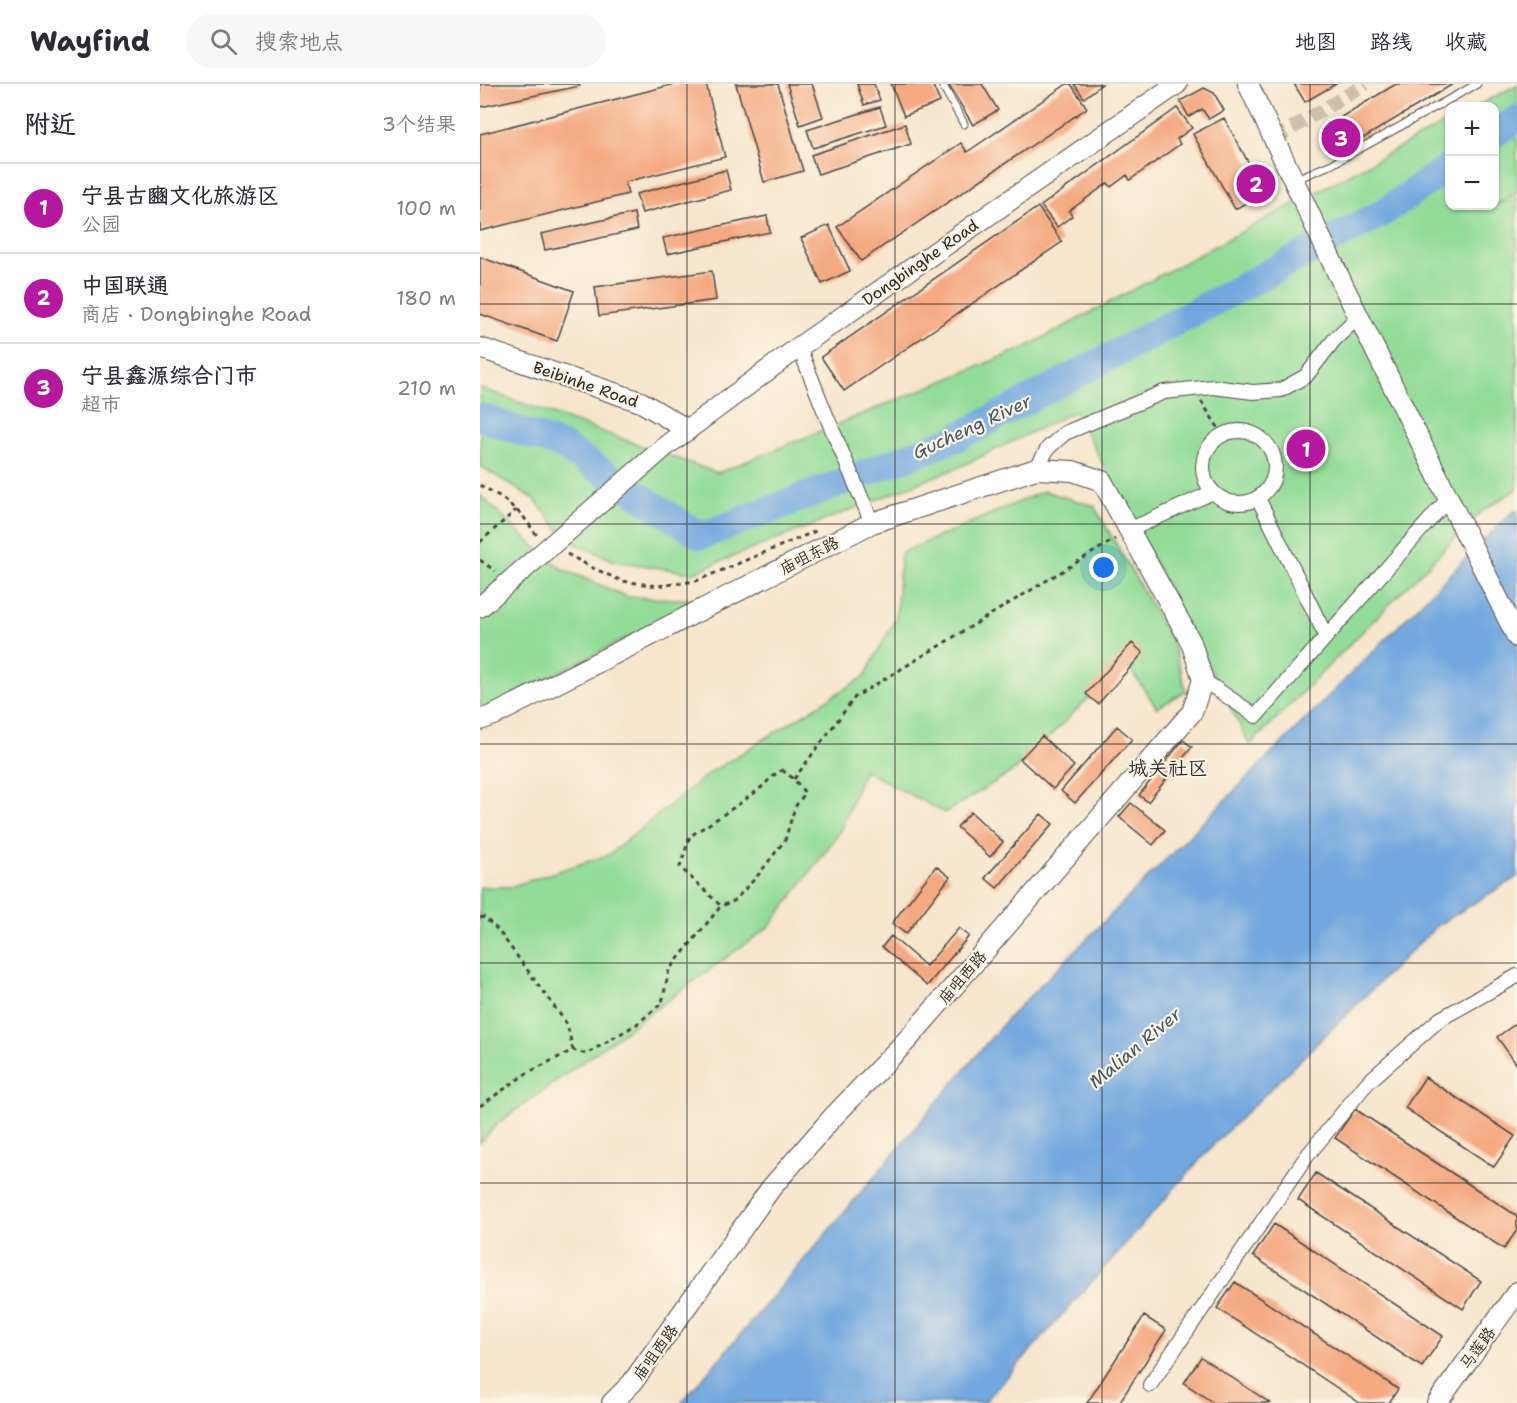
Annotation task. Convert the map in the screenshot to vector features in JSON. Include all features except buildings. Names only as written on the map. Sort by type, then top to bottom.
[{"type":"street","name":"Dongbinghe Road","points":[[480,607],[553,542],[688,429],[799,346],[1177,84]]},
{"type":"street","points":[[1248,84],[1344,287],[1517,637]]},
{"type":"street","points":[[1036,469],[1048,448],[1065,433],[1164,392],[1213,387],[1253,392],[1281,390],[1306,376],[1334,340],[1359,316]]},
{"type":"street","points":[[799,346],[825,415],[872,523]]},
{"type":"street","name":"Beibinhe Road","points":[[480,348],[641,402],[688,429]]},
{"type":"street","points":[[1234,431],[1258,436],[1273,455],[1275,468],[1273,480],[1258,498],[1234,503],[1222,499],[1207,483],[1203,472],[1203,461],[1207,451],[1222,435],[1234,431]]},
{"type":"street","name":"庙咀东路","points":[[480,720],[494,715],[872,523],[1036,469],[1073,471],[1102,481],[1129,530]]},
{"type":"street","points":[[1213,492],[1129,530],[1191,642],[1203,680],[1256,716],[1449,498]]},
{"type":"street","points":[[1258,498],[1326,636]]},
{"type":"street","name":"庙咀西路","points":[[612,1403],[632,1383],[771,1188],[832,1118],[909,1038],[1192,712],[1203,680]]},
{"type":"street","points":[[1150,1385],[1307,1156],[1367,1083],[1440,1020],[1517,976]]},
{"type":"street","name":"马莲路","points":[[1437,1403],[1517,1292]]},
{"type":"lane","points":[[942,84],[964,124]]},
{"type":"lane","points":[[1296,185],[1478,84]]},
{"type":"path","points":[[1193,389],[1222,435]]},
{"type":"path","points":[[480,485],[501,497],[523,516],[535,536],[553,542],[593,568],[622,581],[658,586],[696,581],[824,527]]},
{"type":"path","points":[[480,542],[516,510]]},
{"type":"path","points":[[794,779],[855,697],[1129,530]]},
{"type":"path","points":[[480,1106],[527,1073],[573,1050],[586,1054],[637,1024],[662,1003],[669,970],[721,906],[734,901],[759,874],[785,840],[795,807],[805,793],[794,779],[782,770],[724,816],[690,836],[680,867],[721,906]]},
{"type":"path","points":[[480,918],[484,917],[498,930],[567,1024],[573,1050]]},
{"type":"green space","points":[[1517,85],[1517,193],[1499,202],[1499,102],[1485,102]]},
{"type":"green space","points":[[1445,123],[1445,210],[1499,210],[1499,204],[1517,197],[1517,489],[1482,511],[1250,745],[1075,411],[964,465],[692,573],[615,561],[567,540],[534,499],[480,466],[480,388],[718,473],[1026,347]]},
{"type":"green space","points":[[1044,491],[1094,506],[1172,641],[1186,691],[1157,708],[1125,662],[1018,768],[945,813],[864,770],[840,832],[770,926],[497,1124],[480,1143],[480,887],[510,887],[610,854],[708,774],[864,677],[896,618],[901,553]]},
{"type":"green space","points":[[480,495],[562,569],[628,597],[695,600],[661,621],[497,703],[480,709]]},
{"type":"water","name":"Malian River","points":[[1517,510],[1517,877],[1438,925],[1214,1144],[984,1403],[681,1403],[1007,1019],[1510,514]]},
{"type":"waterway","name":"Gucheng River","points":[[1499,131],[1517,119]]},
{"type":"waterway","name":"Gucheng River","points":[[480,417],[563,446],[701,536],[952,440],[1384,212],[1445,169]]},
{"type":"tunnel","points":[[1274,139],[1366,84]]},
{"type":"place","name":"宁县鑫源综合门市","points":[[1341,138]]},
{"type":"place","name":"中国联通","points":[[1256,184]]},
{"type":"place","name":"宁县古豳文化旅游区","points":[[1306,449]]},
{"type":"district","name":"城关社区","points":[[1168,768]]}]
